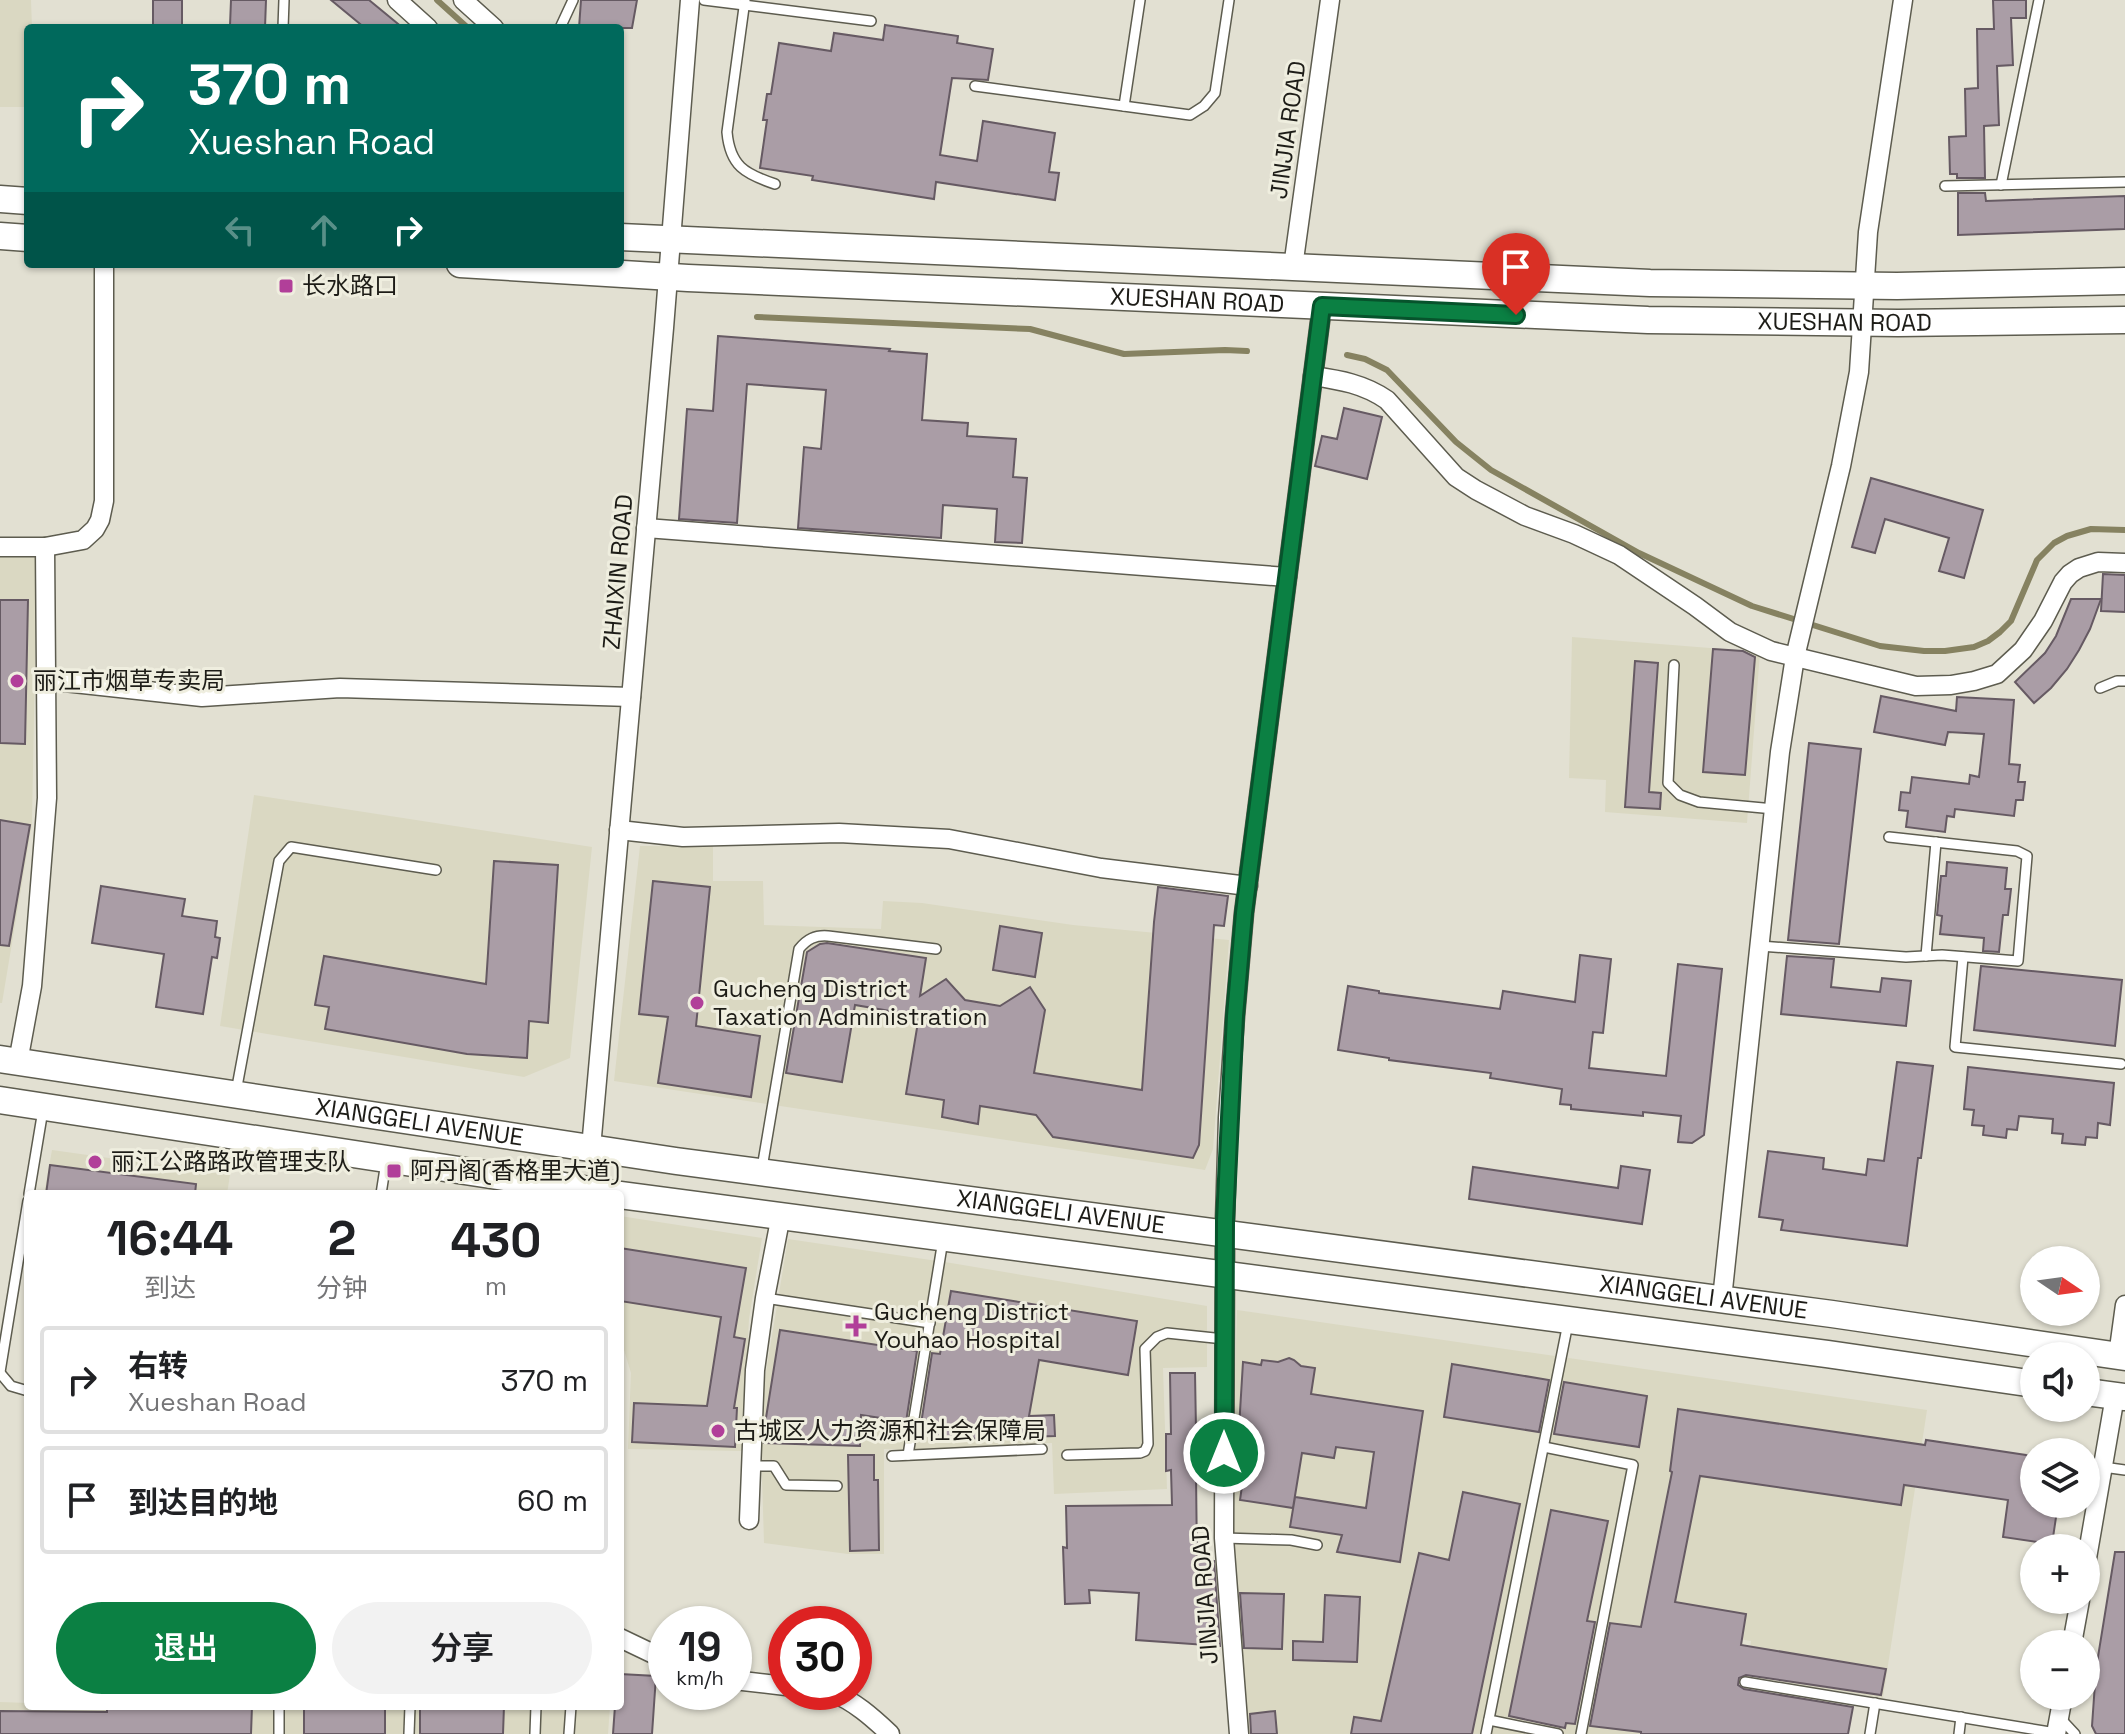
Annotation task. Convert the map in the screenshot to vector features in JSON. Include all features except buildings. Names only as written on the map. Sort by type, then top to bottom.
[{"type":"main road","points":[[0,199],[24,201]]},
{"type":"main road","points":[[0,236],[24,238]]},
{"type":"main road","name":"XUESHAN ROAD","points":[[624,237],[1650,283],[1865,286],[2125,281]]},
{"type":"main road","name":"XUESHAN ROAD","points":[[524,268],[1648,320],[1862,323],[2125,320]]},
{"type":"main road","name":"XIANGGELI AVENUE","points":[[9,1061],[761,1172],[1722,1299],[2122,1356]]},
{"type":"main road","name":"XIANGGELI AVENUE","points":[[0,1100],[386,1158],[559,1190]]},
{"type":"main road","name":"XIANGGELI AVENUE","points":[[624,1195],[2020,1382]]},
{"type":"main road","points":[[2100,1394],[2120,1397]]},
{"type":"street","points":[[397,0],[424,24]]},
{"type":"street","points":[[463,0],[490,24]]},
{"type":"street","name":"ZHAIXIN ROAD","points":[[591,1148],[690,0]]},
{"type":"street","name":"JINJIA ROAD","points":[[1293,267],[1330,0]]},
{"type":"street","points":[[1722,1299],[1780,752],[1795,657],[1841,466],[1859,372],[1868,232],[1903,0]]},
{"type":"street","points":[[0,547],[45,547],[83,540],[95,529],[103,511],[104,268]]},
{"type":"street","name":"JINJIA ROAD","points":[[1239,1734],[1224,1538],[1228,1118],[1248,886],[1322,306]]},
{"type":"street","points":[[1313,376],[1357,384],[1378,394],[1387,400],[1456,477],[1525,516],[1619,555],[1730,632],[1760,647],[1916,686],[1951,685],[1997,674],[2023,650],[2070,574],[2098,562],[2125,563]]},
{"type":"street","points":[[646,528],[1287,577]]},
{"type":"street","points":[[9,1061],[32,986],[47,798],[45,547]]},
{"type":"street","points":[[46,680],[202,697],[340,688],[631,697]]},
{"type":"street","points":[[619,830],[683,837],[839,833],[949,839],[1101,868],[1248,886]]},
{"type":"street","points":[[749,1520],[755,1370],[781,1215]]},
{"type":"street","points":[[2122,1356],[2125,1305]]},
{"type":"street","points":[[2091,1534],[2120,1397]]},
{"type":"street","points":[[624,1640],[648,1651]]},
{"type":"street","points":[[864,1710],[890,1734]]},
{"type":"lane","points":[[283,24],[284,0]]},
{"type":"lane","points":[[562,24],[573,0]]},
{"type":"lane","points":[[704,0],[745,2],[871,21]]},
{"type":"lane","points":[[1124,106],[1140,0]]},
{"type":"lane","points":[[975,86],[1190,115],[1204,106],[1215,93],[1229,0]]},
{"type":"lane","points":[[2001,185],[2039,0]]},
{"type":"lane","points":[[745,2],[727,132],[728,144],[732,156],[743,170],[775,184]]},
{"type":"lane","points":[[1945,186],[2125,182]]},
{"type":"lane","points":[[1674,665],[1668,783],[1680,795],[1699,802],[1774,809]]},
{"type":"lane","points":[[2100,688],[2125,681]]},
{"type":"lane","points":[[1760,946],[1906,957],[2018,961],[2027,856],[2017,851],[1889,837]]},
{"type":"lane","points":[[1926,956],[1936,842]]},
{"type":"lane","points":[[236,1095],[279,861],[291,847],[436,870]]},
{"type":"lane","points":[[761,1172],[799,949],[815,937],[828,936],[936,949]]},
{"type":"lane","points":[[1963,957],[1955,1047],[2121,1064]]},
{"type":"lane","points":[[30,1190],[44,1107]]},
{"type":"lane","points":[[382,1190],[386,1158]]},
{"type":"lane","points":[[24,1232],[0,1372],[11,1386],[24,1390]]},
{"type":"lane","points":[[908,1455],[944,1237]]},
{"type":"lane","points":[[765,1298],[930,1323]]},
{"type":"lane","points":[[1486,1734],[1569,1320]]},
{"type":"lane","points":[[1067,1455],[1145,1451],[1148,1444],[1145,1349],[1157,1337],[1167,1333],[1224,1339]]},
{"type":"lane","points":[[1544,1447],[1633,1465],[1581,1734]]},
{"type":"lane","points":[[892,1456],[1042,1449]]},
{"type":"lane","points":[[751,1466],[774,1466],[786,1485],[837,1486]]},
{"type":"lane","points":[[2103,1467],[2125,1470]]},
{"type":"lane","points":[[1224,1538],[1291,1540],[1317,1545]]},
{"type":"lane","points":[[1745,1682],[1961,1717],[2057,1728],[2075,1734]]},
{"type":"lane","points":[[1870,1734],[1875,1703]]},
{"type":"lane","points":[[279,1710],[279,1734]]},
{"type":"lane","points":[[409,1734],[410,1710]]},
{"type":"lane","points":[[535,1734],[536,1710]]},
{"type":"lane","points":[[569,1734],[571,1710]]},
{"type":"lane","points":[[1959,1734],[1961,1717]]},
{"type":"lane","points":[[1489,1720],[1558,1734]]},
{"type":"shaded area","points":[[0,0],[31,0],[32,24],[24,24],[24,107],[0,107]]},
{"type":"shaded area","name":"丽江市烟草专卖局","points":[[0,554],[37,556],[32,823],[2,1003],[0,1003]]},
{"type":"shaded area","points":[[1572,637],[1760,652],[1747,823],[1605,812],[1606,780],[1569,778]]},
{"type":"shaded area","points":[[254,795],[592,847],[570,1058],[524,1077],[220,1026]]},
{"type":"shaded area","points":[[640,846],[713,846],[713,881],[763,881],[764,925],[881,929],[883,901],[922,903],[1073,925],[1229,940],[1213,1149],[1205,1170],[614,1081]]},
{"type":"shaded area","name":"丽江公路路政管理支队","points":[[52,1150],[230,1175],[228,1190],[45,1190]]},
{"type":"shaded area","points":[[624,1217],[762,1238],[749,1319],[742,1451],[628,1449],[631,1373],[624,1350]]},
{"type":"shaded area","points":[[788,1239],[1207,1306],[1207,1367],[1163,1368],[1167,1489],[1054,1494],[1052,1443],[884,1449],[884,1554],[848,1554],[764,1543],[763,1390]]},
{"type":"shaded area","points":[[1237,1310],[1927,1410],[1883,1698],[1746,1676],[1751,1641],[1704,1633],[1691,1734],[1248,1734],[1239,1653],[1232,1485]]},
{"type":"shaded area","points":[[0,1702],[24,1703],[24,1710],[610,1710],[608,1734],[0,1734]]},
{"type":"waterway","points":[[437,0],[464,24]]},
{"type":"waterway","points":[[757,317],[1030,329],[1124,354],[1247,351]]},
{"type":"waterway","points":[[1347,355],[1365,359],[1387,370],[1456,442],[1491,470],[1639,553],[1752,606],[1880,646],[1945,651],[1974,647],[1988,641],[2011,621],[2037,560],[2054,543],[2091,529],[2125,530]]},
{"type":"place","name":"长水路口","points":[[286,286]]},
{"type":"place","name":"丽江市烟草专卖局","points":[[17,681]]},
{"type":"place","name":"Gucheng District Taxation Administration","points":[[697,1003]]},
{"type":"place","name":"丽江公路路政管理支队","points":[[95,1162]]},
{"type":"place","name":"阿丹阁(香格里大道)","points":[[394,1171]]},
{"type":"place","name":"Gucheng District Youhao Hospital","points":[[856,1326]]},
{"type":"place","name":"古城区人力资源和社会保障局","points":[[718,1431]]},
{"type":"route","points":[[1224,1453],[1225,1220],[1235,1016],[1244,913],[1322,306],[1516,315]]}]
